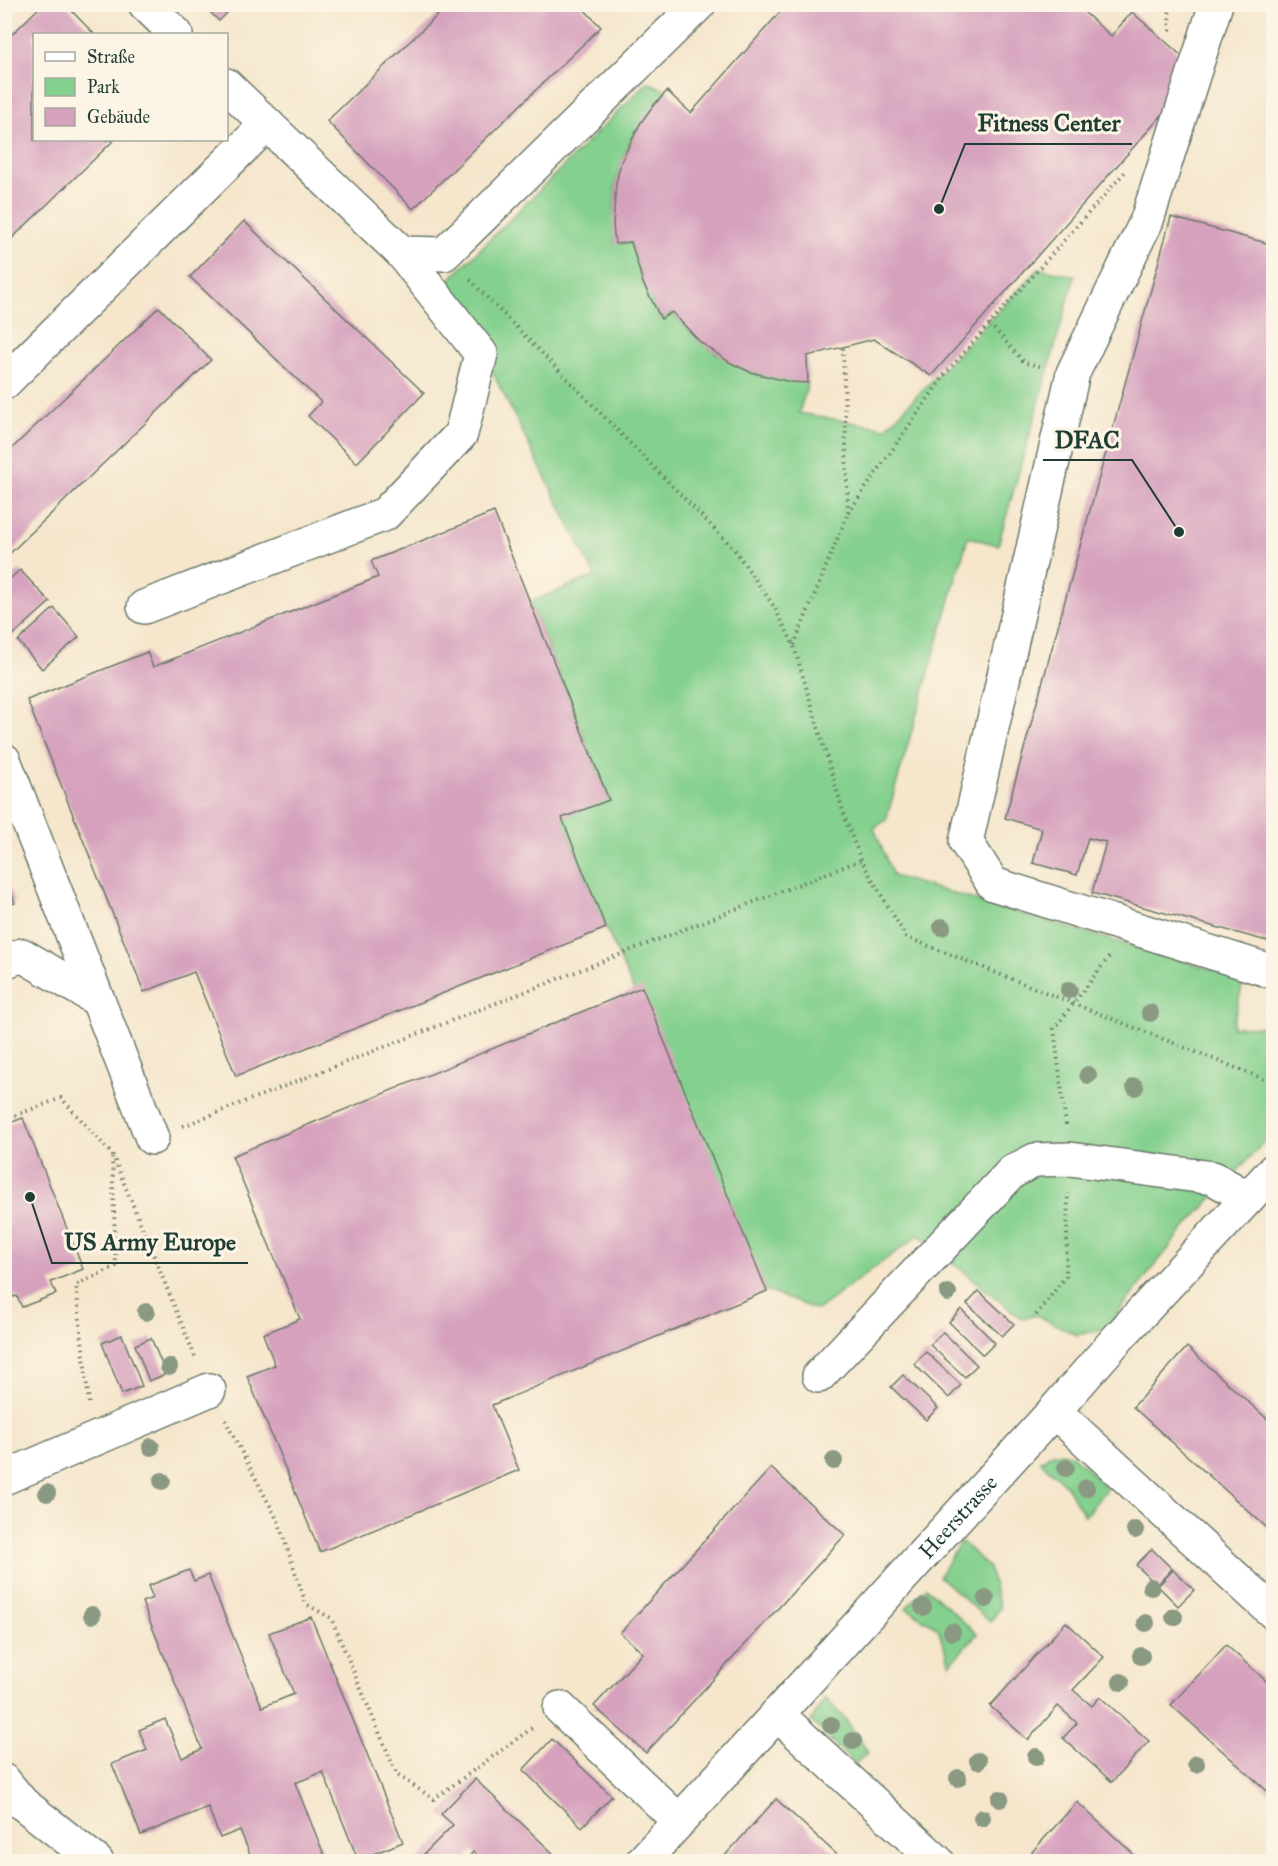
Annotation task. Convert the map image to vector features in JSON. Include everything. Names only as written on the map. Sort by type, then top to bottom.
[{"type":"street","points":[[146,4],[175,33]]},
{"type":"street","points":[[402,253],[444,254],[699,4]]},
{"type":"street","points":[[1216,4],[1147,220],[1073,373],[966,842],[993,884],[1274,972]]},
{"type":"street","points":[[144,607],[385,514],[460,434],[482,354],[402,253],[228,87]]},
{"type":"street","points":[[4,383],[267,124]]},
{"type":"street","points":[[4,760],[152,1138]]},
{"type":"street","points":[[4,962],[22,955],[98,1000]]},
{"type":"street","points":[[819,1376],[1012,1172],[1035,1160],[1070,1159],[1213,1178],[1248,1198]]},
{"type":"street","name":"Heerstrasse","points":[[642,1862],[1118,1338],[1274,1170]]},
{"type":"street","points":[[4,1478],[209,1390]]},
{"type":"street","points":[[1054,1411],[1274,1613]]},
{"type":"street","points":[[560,1708],[679,1821]]},
{"type":"street","points":[[777,1714],[938,1862]]},
{"type":"street","points":[[4,1780],[22,1803],[98,1862]]},
{"type":"path","points":[[1170,34],[1171,4]]},
{"type":"path","points":[[794,646],[848,513],[946,373],[1126,171]]},
{"type":"path","points":[[444,254],[734,549],[775,608],[794,646],[845,819],[861,860],[906,937],[1274,1083]]},
{"type":"path","points":[[990,324],[1025,363],[1073,373]]},
{"type":"path","points":[[843,347],[848,513]]},
{"type":"path","points":[[152,1138],[861,860]]},
{"type":"path","points":[[4,1120],[61,1098],[112,1154],[209,1390],[278,1521],[306,1604],[332,1618],[397,1775],[434,1799],[560,1708]]},
{"type":"path","points":[[93,1440],[76,1285],[116,1266],[112,1154]]},
{"type":"green space","points":[[648,82],[667,91],[642,122],[623,158],[615,190],[615,243],[631,242],[643,283],[661,319],[672,312],[707,346],[727,360],[749,371],[808,383],[799,413],[886,428],[1040,268],[1075,276],[998,545],[968,537],[886,820],[874,828],[893,876],[1244,979],[1232,1027],[1273,1026],[1273,1132],[1183,1230],[1105,1329],[1077,1335],[1036,1315],[1022,1319],[919,1235],[817,1310],[767,1291],[606,928],[562,818],[609,799],[530,602],[595,576],[447,282]]},
{"type":"green space","points":[[1053,1453],[1071,1454],[1107,1488],[1085,1516],[1066,1486],[1040,1461]]},
{"type":"green space","points":[[961,1541],[989,1568],[1000,1608],[990,1622],[939,1576]]},
{"type":"green space","points":[[926,1587],[977,1634],[950,1664],[938,1628],[906,1608]]},
{"type":"green space","points":[[825,1698],[846,1720],[868,1752],[855,1764],[811,1721]]},
{"type":"building","points":[[43,4],[65,4],[93,33],[33,33],[33,141],[113,141],[4,246],[4,42]]},
{"type":"building","points":[[202,4],[236,4],[219,21]]},
{"type":"building","points":[[449,4],[579,4],[601,27],[413,209],[327,121]]},
{"type":"building","points":[[787,4],[1075,4],[1111,36],[1132,12],[1200,72],[931,376],[874,339],[807,356],[808,383],[790,382],[750,372],[731,363],[700,342],[672,312],[661,319],[643,283],[631,242],[615,244],[613,225],[616,183],[621,162],[640,124],[652,107],[667,91],[691,113]]},
{"type":"building","points":[[1171,217],[1274,245],[1274,943],[1092,893],[1106,842],[1088,838],[1077,875],[1033,863],[1042,829],[1005,818]]},
{"type":"building","points":[[244,221],[424,393],[357,463],[308,416],[321,402],[190,277]]},
{"type":"building","points":[[159,307],[211,360],[4,559],[4,456]]},
{"type":"building","points":[[494,512],[609,800],[562,818],[606,928],[236,1076],[194,972],[144,992],[27,700],[147,652],[153,667],[378,577],[371,561]]},
{"type":"building","points":[[20,570],[50,602],[11,637],[4,630],[4,584]]},
{"type":"building","points":[[54,608],[79,637],[42,669],[18,641]]},
{"type":"building","points":[[4,877],[15,903],[4,907]]},
{"type":"building","points":[[642,987],[767,1291],[492,1405],[519,1470],[320,1552],[247,1376],[275,1365],[263,1334],[300,1319],[232,1156]]},
{"type":"building","points":[[23,1118],[83,1269],[51,1282],[56,1294],[22,1307],[17,1296],[13,1297],[4,1275],[4,1125]]},
{"type":"building","points":[[979,1291],[1014,1324],[1002,1336],[967,1304]]},
{"type":"building","points":[[961,1309],[995,1343],[983,1355],[949,1322]]},
{"type":"building","points":[[943,1332],[977,1365],[965,1377],[930,1345]]},
{"type":"building","points":[[122,1335],[142,1386],[122,1394],[102,1343]]},
{"type":"building","points":[[151,1338],[166,1374],[149,1381],[135,1345]]},
{"type":"building","points":[[1187,1347],[1274,1425],[1274,1534],[1133,1407]]},
{"type":"building","points":[[926,1352],[961,1385],[949,1398],[914,1364]]},
{"type":"building","points":[[903,1375],[938,1408],[926,1420],[891,1387]]},
{"type":"building","points":[[771,1468],[845,1535],[646,1753],[594,1706],[643,1653],[620,1633]]},
{"type":"building","points":[[1152,1549],[1172,1569],[1157,1585],[1136,1565]]},
{"type":"building","points":[[189,1570],[194,1581],[208,1575],[262,1707],[294,1694],[269,1633],[311,1617],[403,1842],[358,1860],[323,1772],[295,1783],[327,1862],[253,1862],[240,1830],[220,1838],[208,1807],[141,1835],[112,1764],[147,1750],[139,1730],[165,1719],[182,1758],[202,1749],[142,1602],[153,1598],[148,1586]]},
{"type":"building","points":[[1173,1570],[1194,1590],[1178,1606],[1158,1586]]},
{"type":"building","points":[[1066,1622],[1104,1657],[1073,1690],[1092,1706],[1100,1697],[1149,1741],[1112,1782],[1063,1738],[1077,1723],[1058,1706],[1028,1740],[990,1706]]},
{"type":"building","points":[[1226,1645],[1274,1688],[1274,1797],[1171,1705]]},
{"type":"building","points":[[552,1739],[612,1796],[582,1827],[523,1770]]},
{"type":"building","points":[[475,1779],[562,1862],[483,1862],[473,1852],[464,1862],[420,1862],[418,1860],[453,1825],[441,1814]]},
{"type":"building","points":[[776,1799],[845,1862],[725,1862],[722,1859]]},
{"type":"building","points":[[1077,1802],[1142,1862],[1023,1862]]},
{"type":"place","name":"Fitness Center","points":[[939,209]]},
{"type":"place","name":"DFAC","points":[[1179,532]]},
{"type":"place","name":"US Army Europe","points":[[30,1197]]}]
